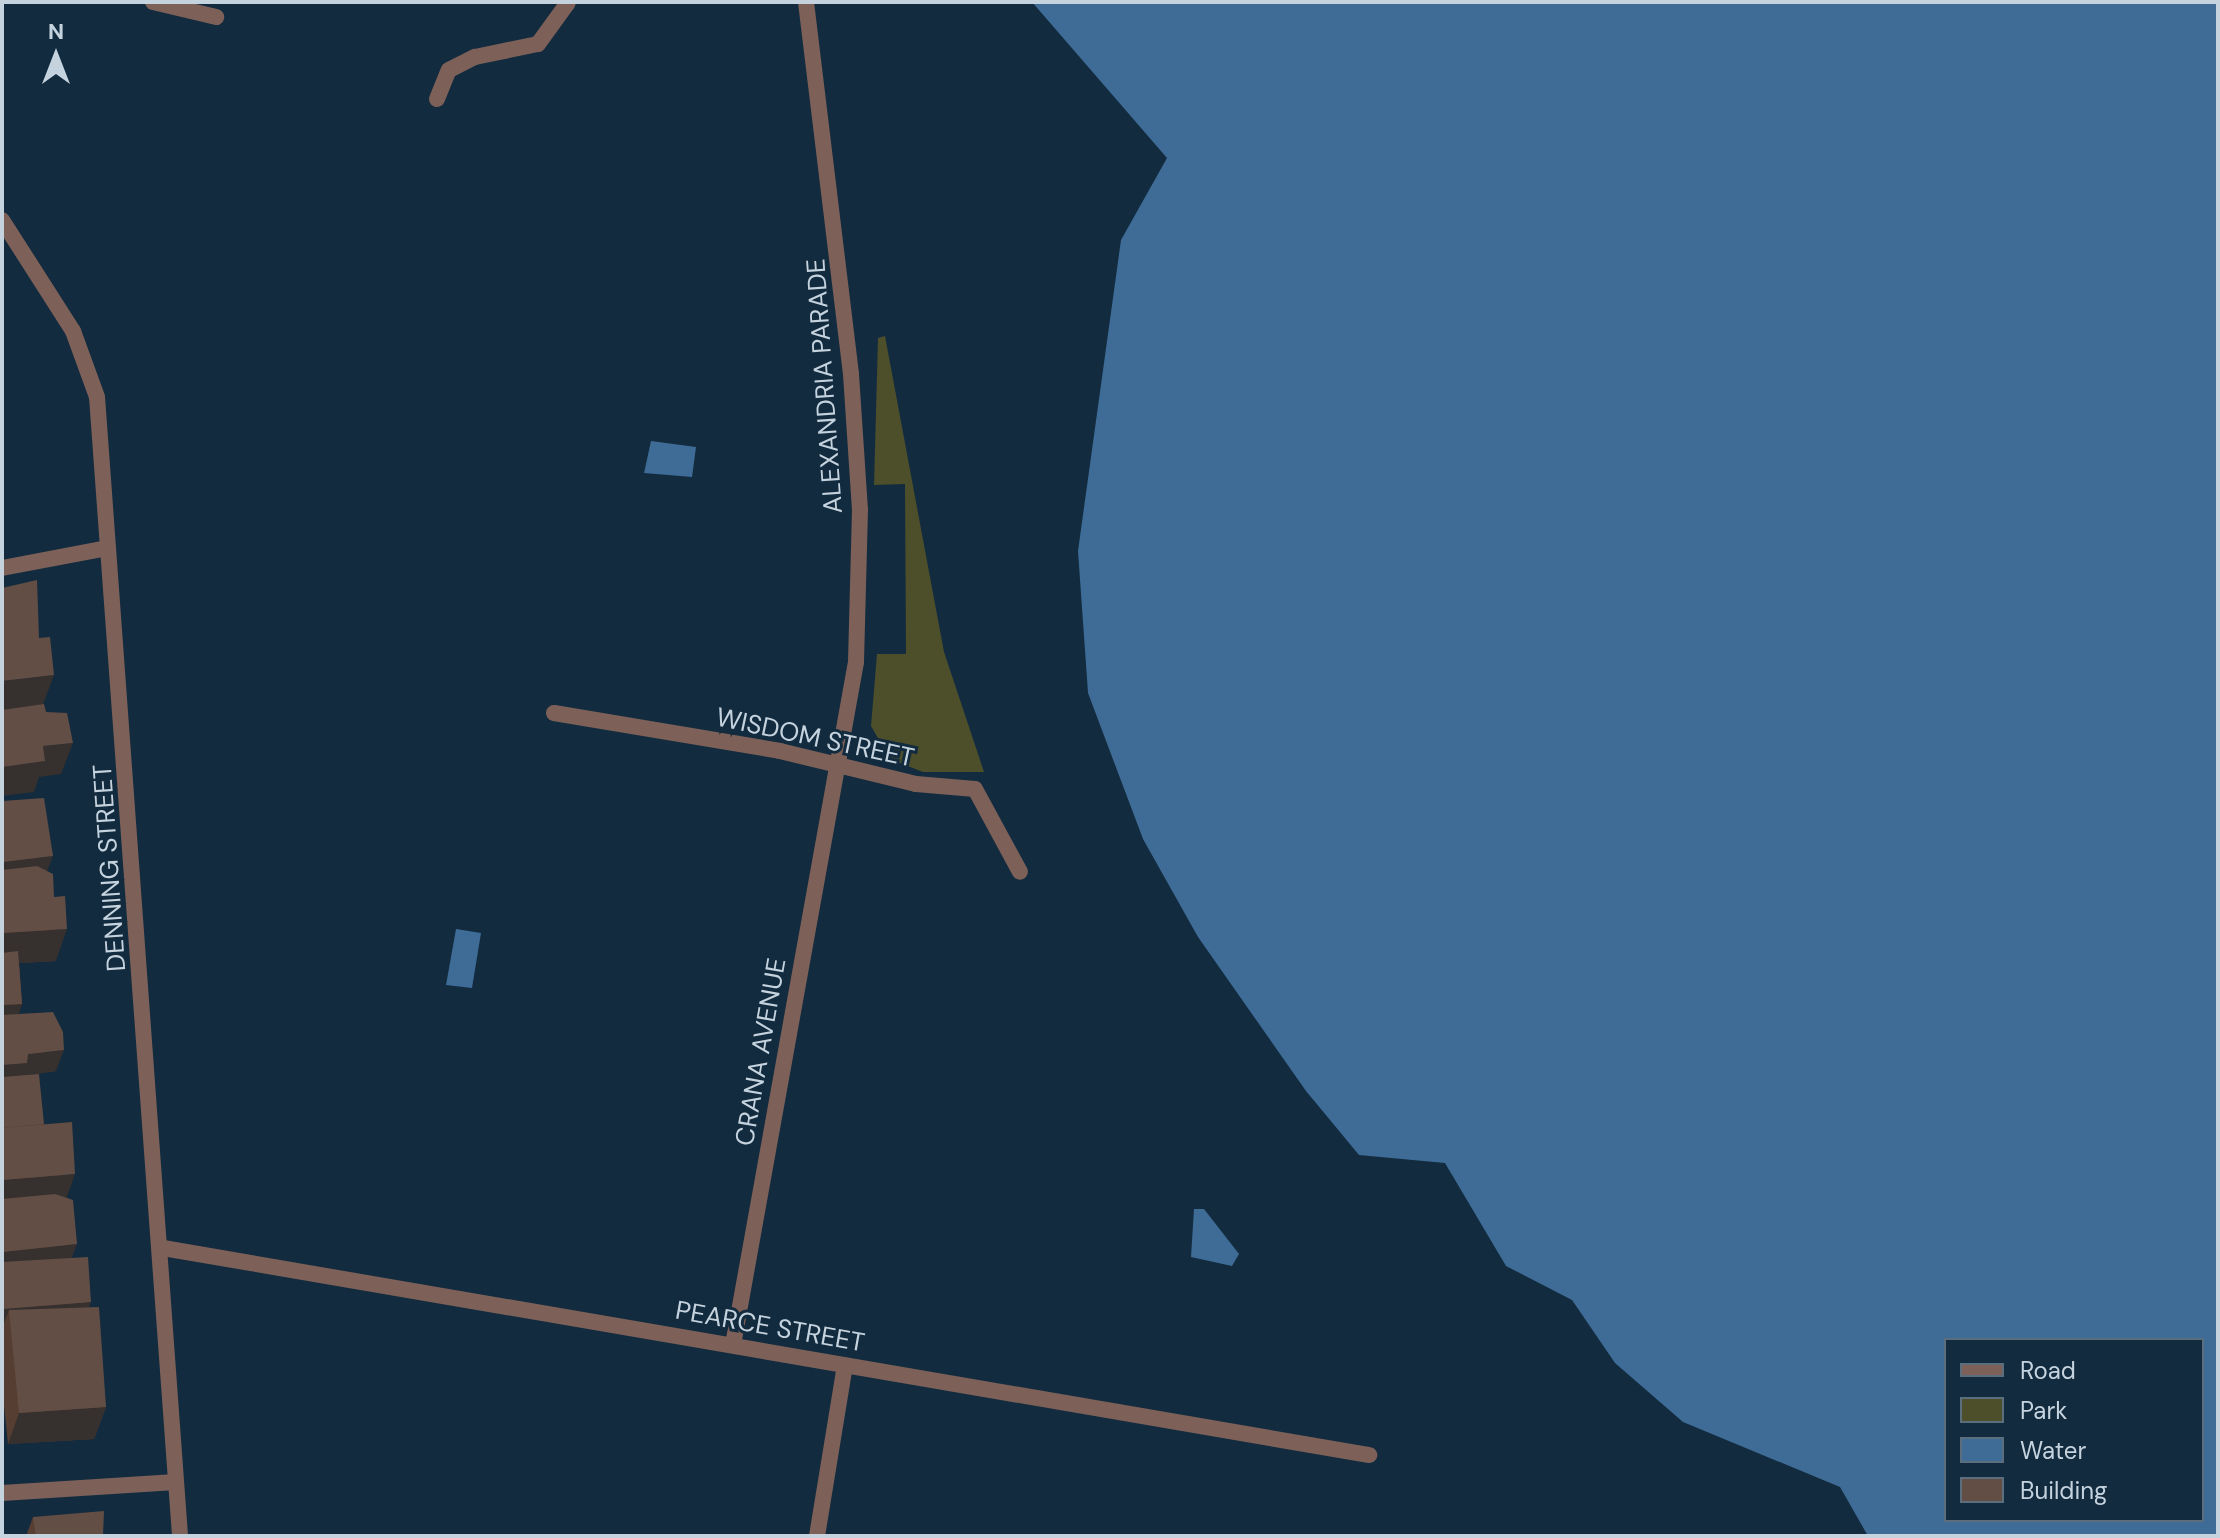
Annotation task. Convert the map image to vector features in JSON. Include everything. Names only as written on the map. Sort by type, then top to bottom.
[{"type":"street","points":[[153,2],[216,17]]},
{"type":"street","name":"ALEXANDRIA PARADE","points":[[806,2],[838,242],[860,510],[856,662],[836,768]]},
{"type":"street","points":[[437,99],[449,70],[475,57],[538,44],[567,3]]},
{"type":"street","name":"DENNING STREET","points":[[2,220],[73,331],[97,397],[163,1248],[180,1536]]},
{"type":"street","points":[[2,568],[108,548]]},
{"type":"street","name":"WISDOM STREET","points":[[554,713],[836,768],[975,789],[1020,872]]},
{"type":"street","name":"CRANA AVENUE","points":[[733,1345],[836,768]]},
{"type":"street","name":"PEARCE STREET","points":[[163,1248],[1369,1455]]},
{"type":"street","points":[[817,1536],[845,1365]]},
{"type":"street","points":[[2,1493],[176,1482]]},
{"type":"green space","points":[[885,336],[944,652],[984,772],[923,772],[890,759],[871,726],[877,654],[906,654],[905,484],[874,485],[878,338]]},
{"type":"water","points":[[1032,2],[2218,2],[2218,1536],[1868,1536],[1840,1487],[1683,1422],[1615,1363],[1572,1300],[1506,1266],[1445,1163],[1359,1155],[1306,1091],[1198,937],[1143,839],[1088,693],[1078,551],[1121,240],[1167,158]]},
{"type":"water","points":[[651,441],[696,447],[692,477],[644,473]]},
{"type":"water","points":[[456,929],[481,933],[472,988],[446,985]]},
{"type":"water","points":[[1194,1209],[1204,1209],[1239,1254],[1232,1266],[1191,1257]]},
{"type":"building","points":[[37,580],[39,638],[50,637],[54,675],[2,681],[2,588]]},
{"type":"building","points":[[44,704],[46,712],[67,713],[73,743],[43,746],[45,761],[2,767],[2,710]]},
{"type":"building","points":[[44,798],[53,856],[2,862],[2,801]]},
{"type":"building","points":[[37,866],[53,874],[54,897],[65,896],[67,929],[2,933],[2,870]]},
{"type":"building","points":[[18,951],[22,1004],[2,1005],[2,953]]},
{"type":"building","points":[[53,1012],[63,1032],[64,1050],[28,1054],[27,1063],[2,1065],[2,1015]]},
{"type":"building","points":[[39,1074],[44,1124],[2,1128],[2,1077]]},
{"type":"building","points":[[72,1122],[75,1174],[2,1180],[2,1128]]},
{"type":"building","points":[[55,1194],[73,1200],[77,1244],[2,1252],[2,1199]]},
{"type":"building","points":[[88,1257],[91,1302],[2,1309],[2,1262]]},
{"type":"building","points":[[99,1307],[106,1407],[19,1413],[9,1310]]},
{"type":"building","points":[[104,1511],[103,1536],[36,1536],[33,1517]]}]
